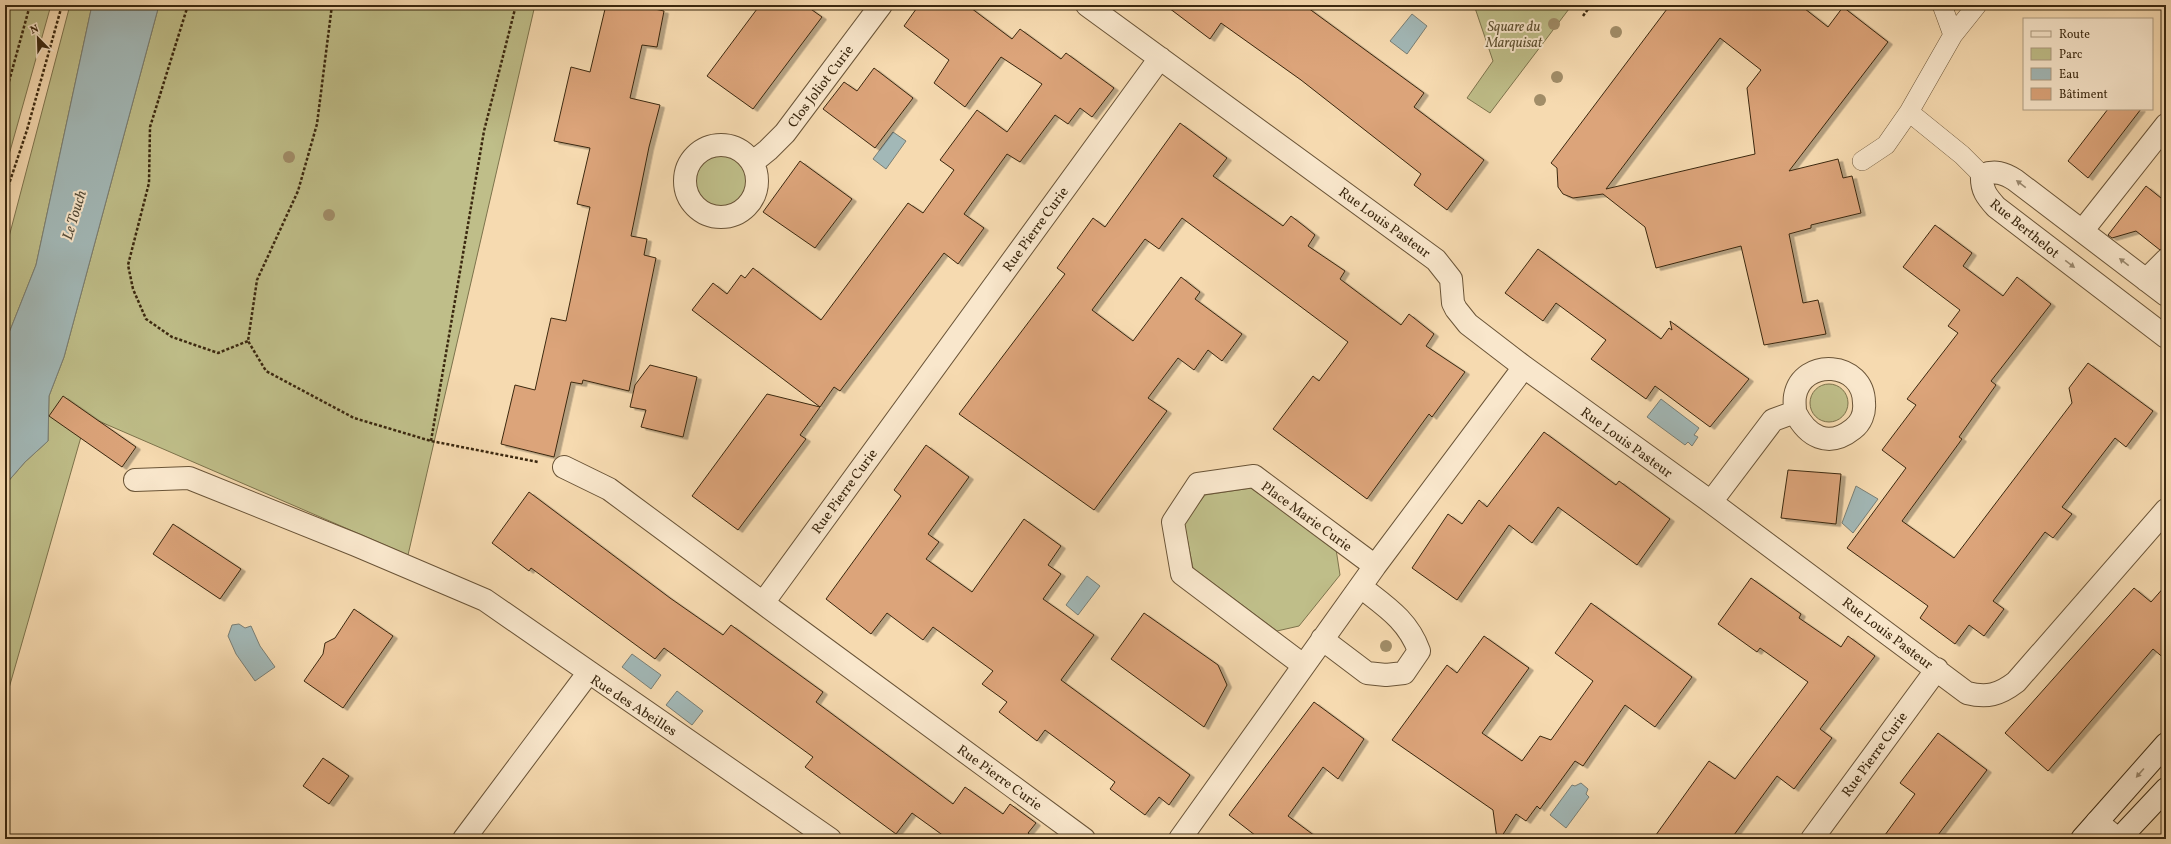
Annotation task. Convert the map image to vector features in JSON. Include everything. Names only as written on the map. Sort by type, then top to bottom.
[{"type":"street","name":"Clos Joliot Curie","points":[[753,162],[785,133],[881,5]]},
{"type":"street","name":"Rue Louis Pasteur","points":[[1087,5],[1436,260],[1451,279],[1453,303],[1462,318],[1524,367],[1711,502],[1937,669],[1967,693],[1989,697],[2003,692],[2016,682],[2166,510]]},
{"type":"street","name":"Rue Pierre Curie","points":[[1084,839],[763,603],[1160,58]]},
{"type":"street","points":[[2083,230],[2166,125]]},
{"type":"street","points":[[1982,175],[1991,172],[2003,173],[2015,180],[2083,230],[2166,295]]},
{"type":"street","name":"Rue Berthelot","points":[[1982,175],[1985,196],[1996,207],[2166,337]]},
{"type":"street","points":[[2146,280],[2166,260]]},
{"type":"street","points":[[1180,839],[1375,566],[1524,367]]},
{"type":"street","points":[[1711,502],[1773,420],[1795,412]]},
{"type":"street","points":[[564,468],[609,489],[763,603]]},
{"type":"street","name":"Place Marie Curie","points":[[1304,665],[1182,574],[1173,522],[1198,484],[1254,476],[1375,566]]},
{"type":"street","points":[[135,480],[189,478],[356,545],[485,600],[589,672]]},
{"type":"street","points":[[1322,639],[1367,673],[1386,675],[1404,673],[1419,651],[1413,634],[1400,618],[1361,586]]},
{"type":"street","name":"Rue Pierre Curie","points":[[1812,839],[1937,669]]},
{"type":"street","name":"Rue des Abeilles","points":[[464,839],[589,672],[830,839]]},
{"type":"street","points":[[2082,839],[2166,744]]},
{"type":"street","points":[[2097,822],[2119,839],[2166,789]]},
{"type":"lane","points":[[1942,5],[1953,35]]},
{"type":"lane","points":[[1862,161],[1886,145],[1908,112],[1953,35],[1977,5]]},
{"type":"lane","points":[[1908,112],[1962,155],[1982,175]]},
{"type":"path","points":[[5,96],[30,5]]},
{"type":"path","points":[[5,196],[27,130],[62,5]]},
{"type":"path","points":[[188,5],[150,128],[149,183],[128,265],[133,289],[146,319],[172,337],[218,353],[248,341]]},
{"type":"path","points":[[332,5],[317,124],[298,191],[257,280],[248,341],[266,371],[354,418],[431,441],[564,468]]},
{"type":"path","points":[[431,441],[484,131],[516,5]]},
{"type":"path","points":[[1582,16],[1591,5]]},
{"type":"green space","points":[[5,5],[51,5],[5,169]]},
{"type":"green space","points":[[70,5],[92,5],[36,265],[5,343],[5,252]]},
{"type":"green space","points":[[159,5],[535,5],[408,555],[87,416],[5,702],[5,485],[25,462],[48,441],[49,396],[64,357]]},
{"type":"green space","name":"Square du Marquisat","points":[[1474,5],[1572,5],[1490,113],[1467,98],[1493,61]]},
{"type":"green space","points":[[721,156],[730,158],[739,163],[744,172],[746,181],[744,190],[739,199],[730,204],[721,206],[712,204],[703,199],[698,190],[696,181],[698,172],[703,163],[712,158]]},
{"type":"green space","points":[[1825,384],[1833,384],[1840,387],[1845,392],[1848,403],[1845,414],[1840,419],[1833,422],[1825,422],[1818,419],[1813,414],[1810,407],[1810,399],[1813,392],[1818,387]]},
{"type":"green space","points":[[1251,488],[1336,549],[1340,575],[1299,626],[1277,631],[1193,568],[1184,523],[1205,495]]},
{"type":"water","name":"Le Touch","points":[[92,5],[159,5],[64,357],[49,396],[48,441],[25,462],[5,485],[5,343],[36,265]]},
{"type":"water","points":[[1412,14],[1427,26],[1407,54],[1390,41]]},
{"type":"water","points":[[893,132],[906,141],[886,169],[873,159]]},
{"type":"water","points":[[1661,399],[1699,428],[1694,435],[1698,437],[1692,446],[1688,442],[1685,445],[1647,417]]},
{"type":"water","points":[[1856,486],[1878,499],[1853,533],[1842,523]]},
{"type":"water","points":[[1087,576],[1100,586],[1078,615],[1066,605]]},
{"type":"water","points":[[239,624],[245,628],[251,626],[260,646],[275,667],[255,681],[236,654],[228,636],[232,625]]},
{"type":"water","points":[[632,654],[661,675],[651,689],[622,667]]},
{"type":"water","points":[[677,691],[703,711],[692,725],[666,705]]},
{"type":"water","points":[[1581,783],[1588,789],[1586,794],[1589,797],[1566,828],[1550,815],[1572,785],[1575,786]]},
{"type":"building","points":[[606,5],[636,5],[664,11],[657,47],[642,45],[630,98],[660,105],[649,147],[631,236],[647,239],[644,255],[656,258],[629,391],[583,380],[582,384],[571,382],[554,457],[501,444],[515,385],[535,390],[551,318],[566,321],[590,207],[577,204],[590,148],[554,141],[571,67],[590,72]]},
{"type":"building","points":[[760,5],[805,5],[822,17],[753,109],[707,76]]},
{"type":"building","points":[[919,5],[967,5],[1012,39],[1020,29],[1061,59],[1066,53],[1114,88],[1092,117],[1080,108],[1068,124],[1055,115],[1020,162],[1007,154],[964,214],[984,228],[958,264],[944,253],[840,391],[834,387],[820,407],[692,310],[713,283],[727,294],[741,275],[745,278],[753,268],[821,320],[908,203],[923,213],[954,170],[940,160],[977,110],[1007,132],[1042,84],[1001,57],[965,107],[934,83],[949,60],[904,26]]},
{"type":"building","points":[[1165,5],[1304,5],[1424,93],[1414,107],[1484,160],[1447,210],[1414,185],[1421,174],[1301,80],[1221,23],[1210,39]]},
{"type":"building","points":[[1670,5],[1800,5],[1828,27],[1843,7],[1888,42],[1789,171],[1838,159],[1843,178],[1852,176],[1861,213],[1811,225],[1811,228],[1789,234],[1803,303],[1818,300],[1826,334],[1764,345],[1741,246],[1656,268],[1645,227],[1603,194],[1573,198],[1563,194],[1558,187],[1557,168],[1551,163]],"holes":[[[1720,38],[1761,70],[1747,88],[1755,154],[1606,189]]]},
{"type":"building","points":[[874,68],[913,98],[875,148],[823,109],[844,82],[857,91]]},
{"type":"building","points":[[2107,110],[2140,110],[2088,178],[2068,161]]},
{"type":"building","points":[[1180,123],[1227,158],[1213,176],[1283,226],[1291,216],[1304,226],[1315,235],[1308,246],[1345,271],[1340,279],[1401,325],[1409,314],[1434,334],[1426,346],[1465,372],[1432,417],[1429,414],[1367,499],[1273,429],[1313,376],[1319,381],[1348,342],[1182,218],[1159,249],[1145,239],[1092,310],[1133,341],[1181,277],[1200,292],[1195,299],[1242,334],[1222,361],[1208,350],[1194,370],[1178,358],[1148,398],[1167,411],[1094,510],[959,414],[1065,274],[1057,268],[1093,218],[1105,227]]},
{"type":"building","points":[[800,161],[852,199],[815,248],[763,212]]},
{"type":"building","points":[[2146,186],[2166,202],[2166,248],[2160,250],[2136,231],[2112,238],[2108,235]]},
{"type":"building","points":[[1935,225],[1972,253],[1963,266],[2003,296],[2017,277],[2051,304],[1991,381],[1996,385],[1959,437],[1962,439],[1902,521],[1954,558],[2072,403],[2069,388],[2088,363],[2153,411],[2126,447],[2115,438],[2062,507],[2072,514],[2053,538],[2045,532],[1993,601],[2004,609],[1984,636],[1969,625],[1955,644],[1920,618],[1928,606],[1847,548],[1906,468],[1882,450],[1916,405],[1907,399],[1958,333],[1948,326],[1960,310],[1903,267]]},
{"type":"building","points":[[1538,249],[1661,339],[1669,328],[1672,330],[1670,321],[1749,379],[1710,427],[1655,386],[1646,399],[1591,359],[1606,340],[1556,303],[1543,321],[1505,293]]},
{"type":"building","points":[[650,365],[697,377],[683,437],[641,427],[646,410],[630,407],[635,385]]},
{"type":"building","points":[[767,394],[820,407],[800,435],[806,439],[738,530],[692,496]]},
{"type":"building","points":[[63,396],[136,447],[122,467],[49,416]]},
{"type":"building","points":[[1544,432],[1616,485],[1619,481],[1670,519],[1637,565],[1558,507],[1532,543],[1509,525],[1457,600],[1412,568],[1448,514],[1462,524],[1479,500],[1487,507]]},
{"type":"building","points":[[926,445],[969,477],[928,534],[939,542],[926,559],[972,592],[1024,519],[1061,546],[1048,565],[1061,574],[1043,599],[1094,635],[1061,680],[1190,775],[1169,805],[1159,797],[1145,815],[1110,789],[1115,782],[1045,730],[1037,741],[999,712],[1007,702],[982,684],[993,671],[933,627],[923,640],[887,613],[871,634],[826,599],[901,496],[894,490]]},
{"type":"building","points":[[1788,470],[1841,474],[1836,524],[1781,518]]},
{"type":"building","points":[[529,492],[670,598],[723,635],[731,625],[823,692],[816,702],[953,804],[965,787],[1003,814],[1010,804],[1036,823],[1028,833],[1035,839],[948,839],[912,813],[896,834],[805,767],[813,757],[664,648],[655,659],[531,568],[529,571],[492,543]]},
{"type":"building","points":[[173,524],[241,569],[220,599],[153,554]]},
{"type":"building","points":[[1751,578],[1801,614],[1799,618],[1841,647],[1848,636],[1875,656],[1820,729],[1832,738],[1794,789],[1777,776],[1731,839],[1653,839],[1709,761],[1735,779],[1808,682],[1760,648],[1757,652],[1718,624]]},
{"type":"building","points":[[2166,585],[2166,660],[2153,649],[2048,771],[2005,733],[2134,588],[2151,602]]},
{"type":"building","points":[[1591,603],[1692,677],[1655,727],[1625,705],[1583,766],[1575,761],[1540,809],[1537,806],[1526,821],[1516,814],[1500,839],[1497,839],[1493,810],[1392,740],[1447,665],[1457,673],[1484,636],[1529,668],[1482,733],[1522,761],[1540,736],[1551,740],[1593,681],[1555,653]]},
{"type":"building","points":[[354,609],[393,636],[343,708],[304,681],[323,654],[325,643],[335,638]]},
{"type":"building","points":[[1144,613],[1218,665],[1227,685],[1204,727],[1111,659]]},
{"type":"building","points":[[1314,702],[1364,739],[1338,779],[1323,767],[1288,816],[1319,839],[1260,839],[1229,815]]},
{"type":"building","points":[[1938,733],[1987,770],[1935,839],[1882,839],[1915,794],[1900,783]]},
{"type":"building","points":[[323,758],[349,776],[329,804],[303,786]]}]
